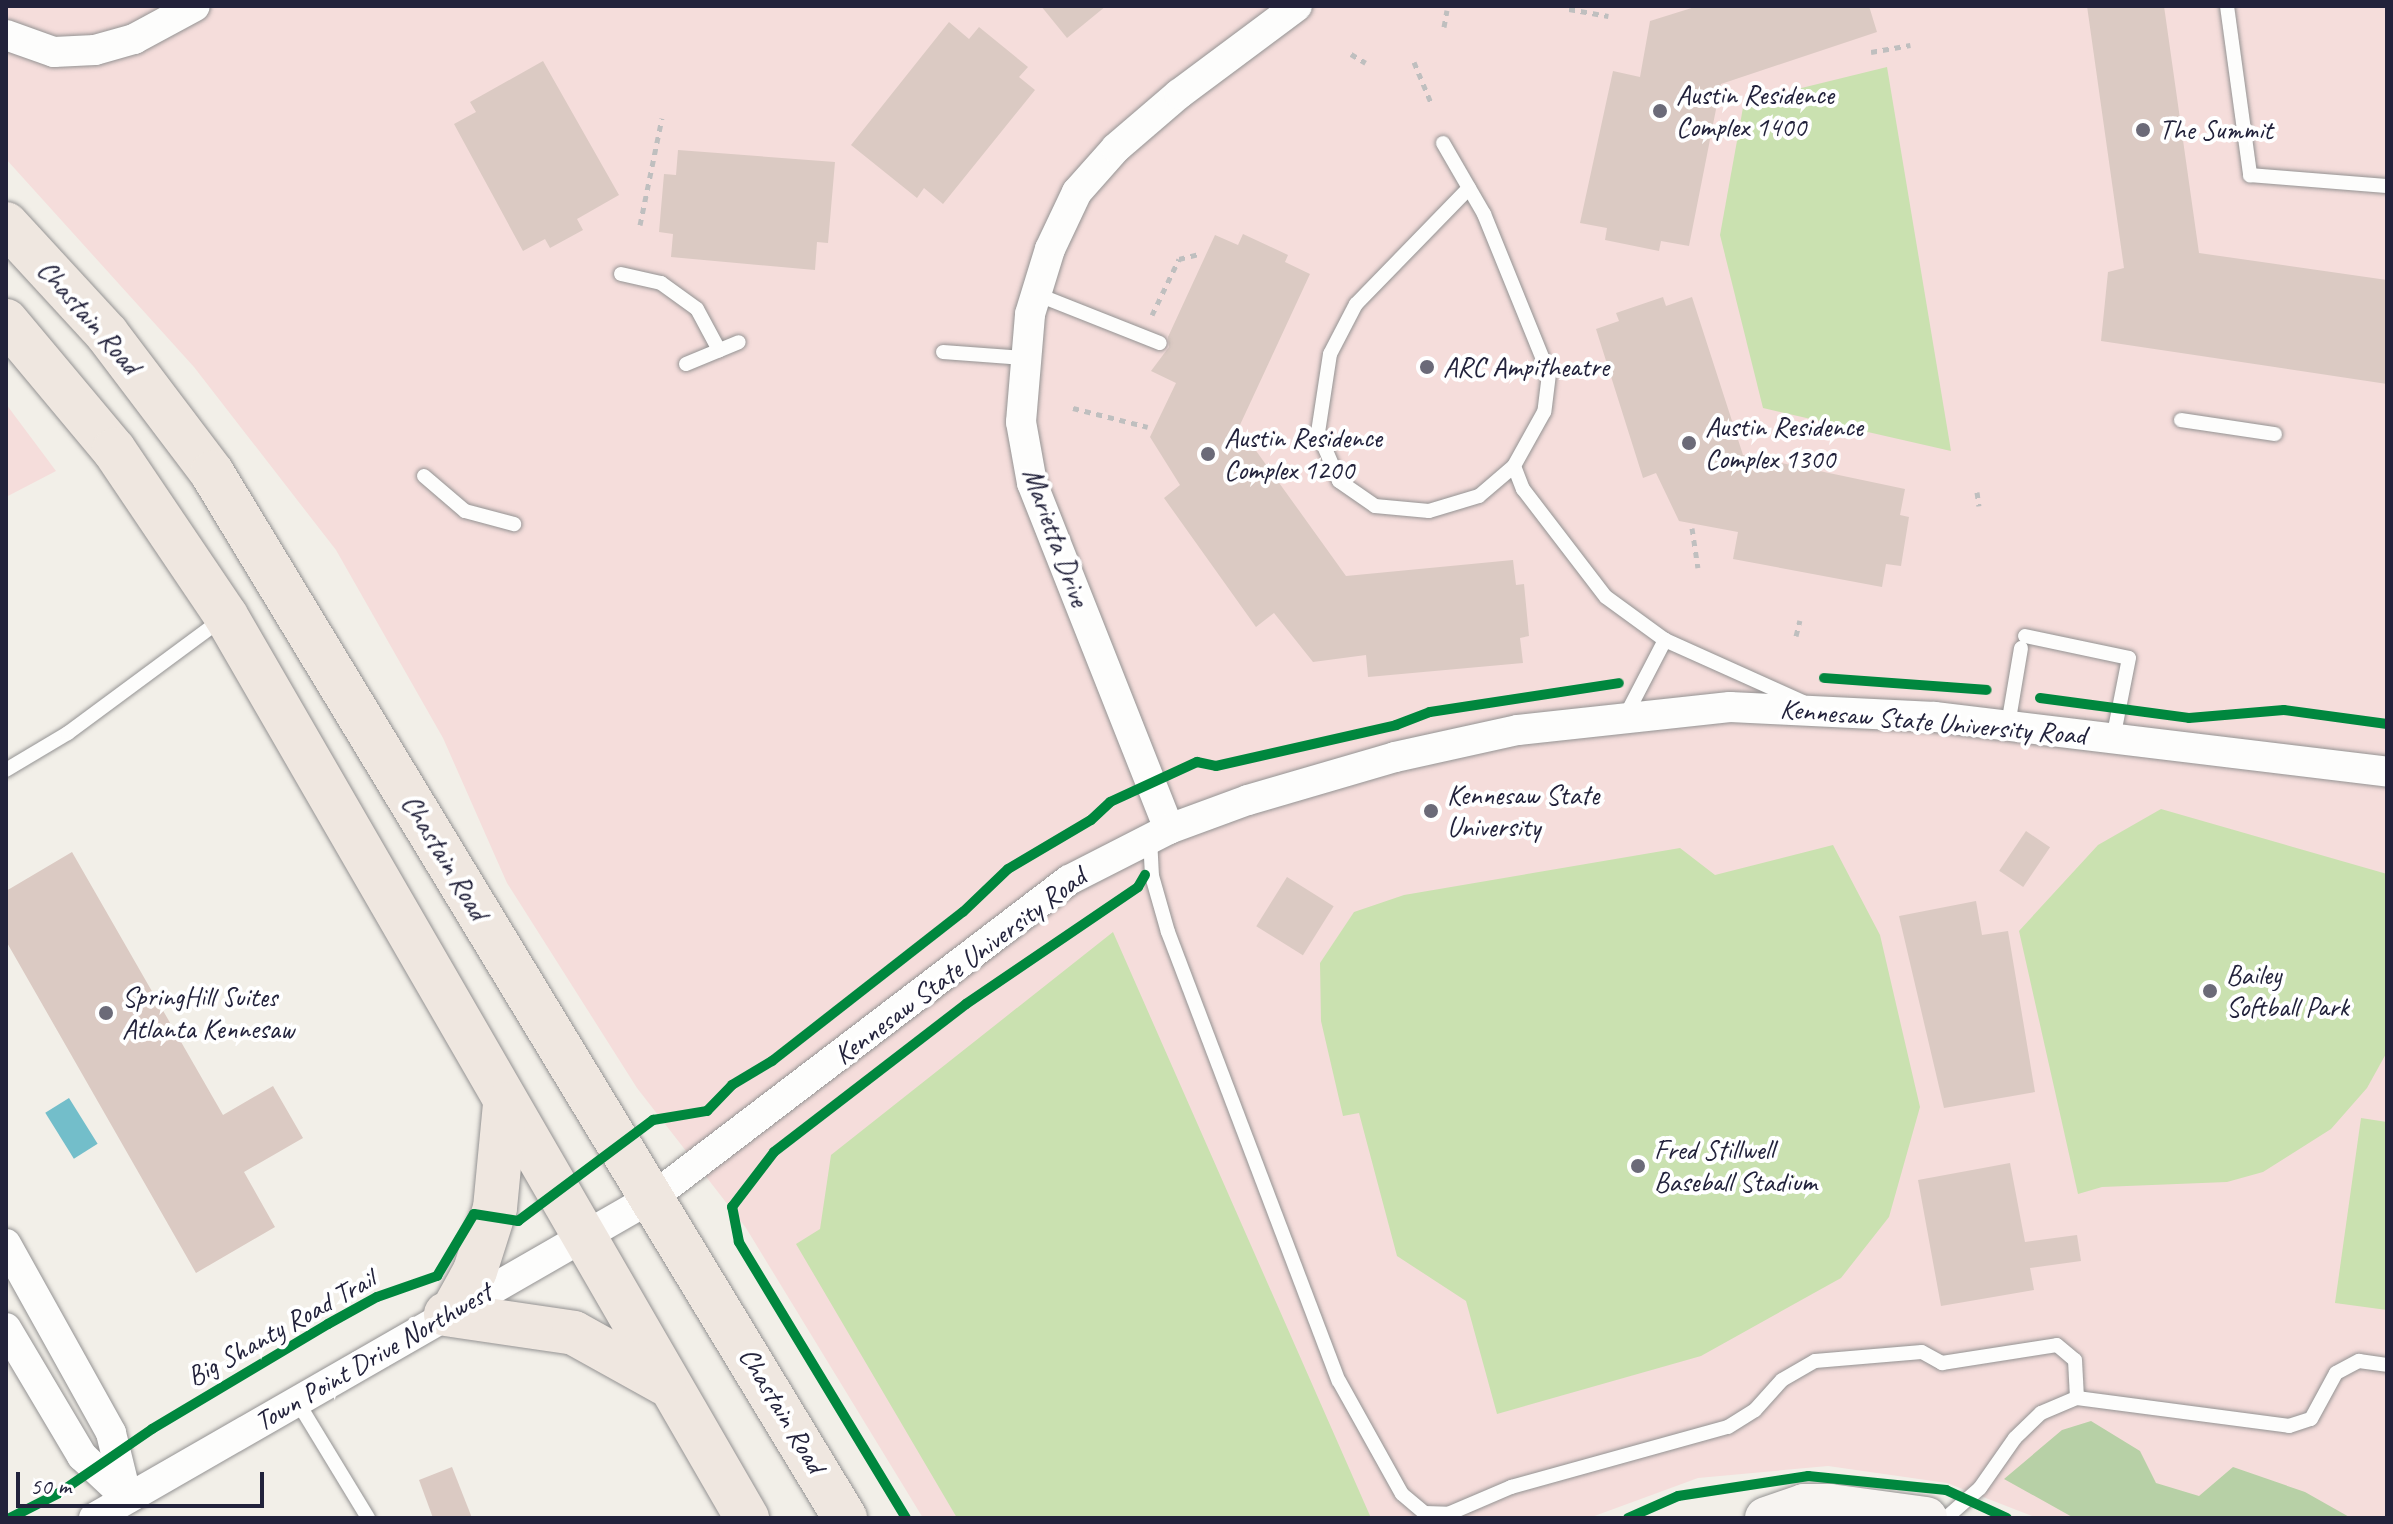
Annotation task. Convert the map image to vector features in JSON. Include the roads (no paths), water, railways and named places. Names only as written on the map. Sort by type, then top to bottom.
[{"type":"main road","name":"Chastain Road","points":[[6,224],[107,334],[212,473],[845,1518]]},
{"type":"main road","points":[[6,321],[114,450],[226,616],[505,1104],[585,1235],[747,1518]]},
{"type":"main road","points":[[505,1104],[490,1228],[450,1312],[574,1333],[669,1386]]},
{"type":"main road","points":[[1766,1518],[1804,1505],[1830,1505],[1926,1518]]},
{"type":"street","points":[[6,35],[54,52],[95,50],[134,39],[195,6]]},
{"type":"street","name":"Marietta Drive","points":[[1159,833],[1032,483],[1021,422],[1024,358],[1036,294],[1077,192],[1116,148],[1242,44],[1297,6]]},
{"type":"street","name":"Kennesaw State University Road","points":[[653,1197],[1038,902],[1159,833],[1395,757],[1518,730],[1626,715],[1815,707],[2008,725],[2387,772]]},
{"type":"street","name":"Town Point Drive Northwest","points":[[94,1518],[653,1197]]},
{"type":"street","points":[[6,1244],[111,1433],[127,1498]]},
{"type":"street","points":[[6,1328],[82,1456],[127,1498]]},
{"type":"lane","points":[[2227,6],[2250,175],[2386,186]]},
{"type":"lane","points":[[1443,143],[1469,188],[1549,374],[1544,412],[1514,466],[1479,496],[1429,511],[1375,506],[1339,481],[1318,432],[1330,354],[1356,304],[1469,188]]},
{"type":"lane","points":[[621,274],[661,283],[697,309],[719,350]]},
{"type":"lane","points":[[1036,294],[1160,343]]},
{"type":"lane","points":[[686,364],[739,342]]},
{"type":"lane","points":[[943,352],[1024,358]]},
{"type":"lane","points":[[2181,420],[2275,434]]},
{"type":"lane","points":[[1514,466],[1537,509],[1606,597],[1665,640],[1815,707]]},
{"type":"lane","points":[[424,476],[465,511],[514,524]]},
{"type":"lane","points":[[6,770],[68,733],[226,616]]},
{"type":"lane","points":[[1626,715],[1665,640]]},
{"type":"lane","points":[[2008,725],[2023,642],[2129,658],[2113,739]]},
{"type":"lane","points":[[1159,833],[1152,876],[1168,932],[1339,1381],[1402,1494],[1425,1513],[1448,1514],[1511,1487],[1728,1427],[1755,1410],[1782,1380],[1815,1361],[1922,1352],[1942,1363],[2057,1345],[2075,1360],[2077,1398]]},
{"type":"lane","points":[[1946,1518],[1980,1488],[2015,1438],[2041,1413],[2077,1398],[2289,1426],[2311,1419],[2336,1373],[2359,1361],[2387,1365]]},
{"type":"lane","points":[[297,1401],[368,1518]]},
{"type":"water","points":[[69,1098],[98,1144],[74,1159],[45,1113]]},
{"type":"place","name":"Austin Residence Complex 1400","points":[[1660,111]]},
{"type":"place","name":"The Summit","points":[[2143,130]]},
{"type":"place","name":"ARC Ampitheatre","points":[[1427,367]]},
{"type":"place","name":"Austin Residence Complex 1300","points":[[1689,443]]},
{"type":"place","name":"Austin Residence Complex 1200","points":[[1208,454]]},
{"type":"place","name":"Kennesaw State University","points":[[1431,811]]},
{"type":"place","name":"Bailey Softball Park","points":[[2210,991]]},
{"type":"place","name":"SpringHill Suites Atlanta Kennesaw","points":[[106,1013]]},
{"type":"place","name":"Fred Stillwell Baseball Stadium","points":[[1638,1166]]}]
